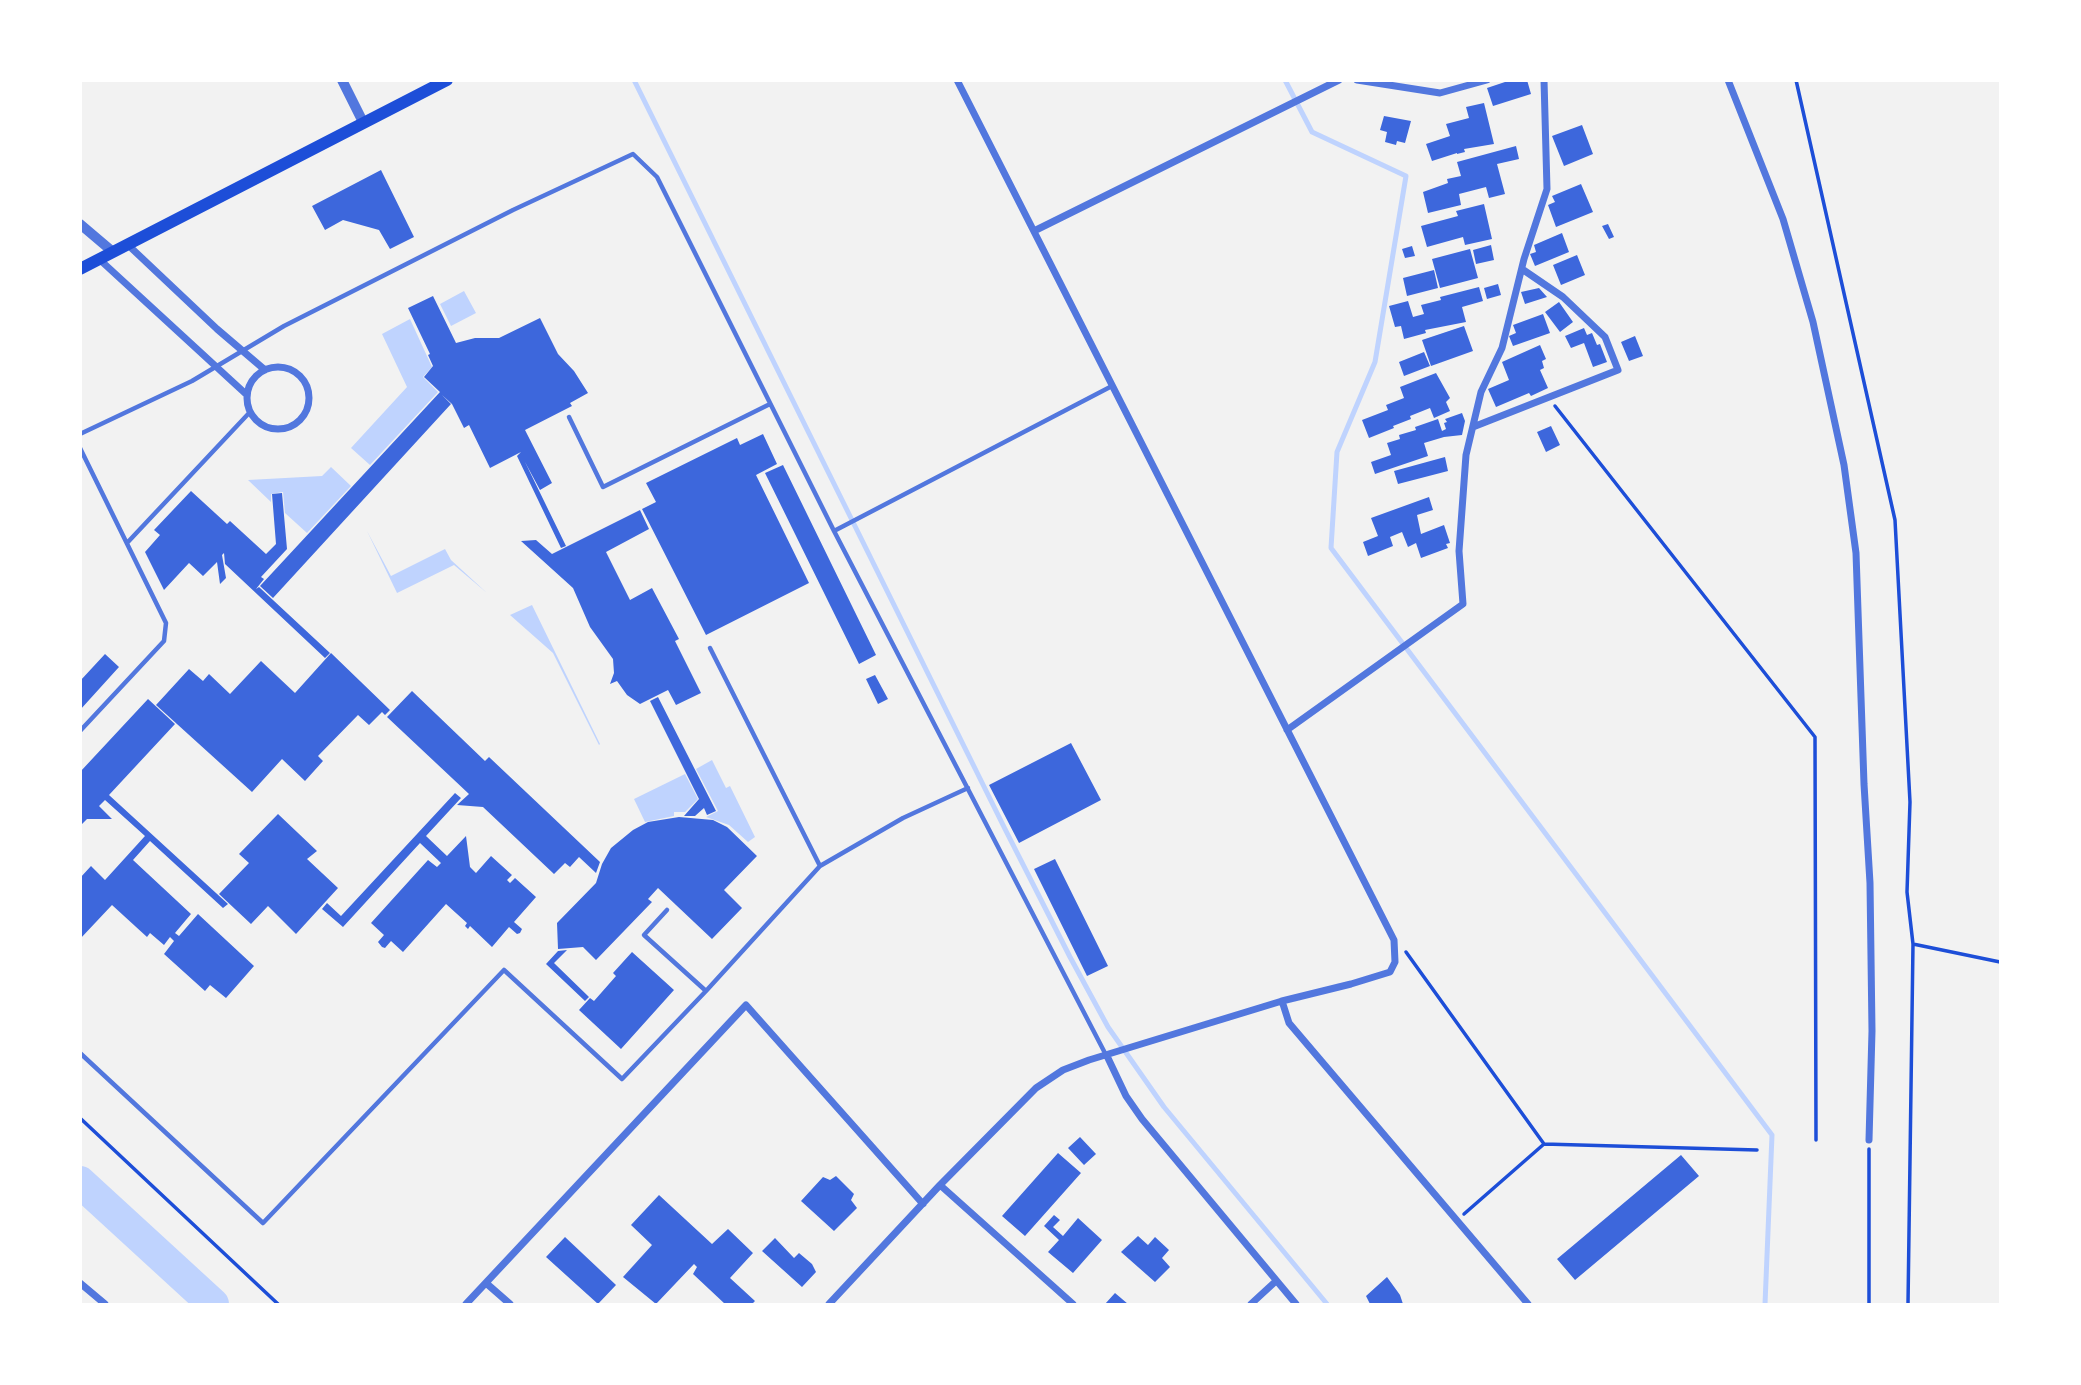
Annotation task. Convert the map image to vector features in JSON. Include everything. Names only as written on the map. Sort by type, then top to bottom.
[{"type":"main road","points":[[80,269],[447,80]]},
{"type":"street","points":[[342,80],[363,122]]},
{"type":"street","points":[[829,1304],[940,1185],[1037,1088],[1063,1070],[1282,1001],[1377,977],[1390,972],[1395,962],[1394,940],[957,80]]},
{"type":"street","points":[[1034,231],[1339,80]]},
{"type":"street","points":[[1357,80],[1440,93],[1487,80]]},
{"type":"street","points":[[1428,90],[1429,80]]},
{"type":"street","points":[[1287,730],[1463,604],[1459,551],[1466,455],[1481,392],[1502,348],[1522,269],[1547,189],[1544,80]]},
{"type":"street","points":[[1728,80],[1783,219],[1814,322],[1844,466],[1856,553],[1870,897],[1872,1031],[1869,1140]]},
{"type":"street","points":[[80,224],[113,252]]},
{"type":"street","points":[[127,244],[265,370]]},
{"type":"street","points":[[99,259],[247,395]]},
{"type":"street","points":[[1473,427],[1618,370],[1605,337],[1563,297],[1522,269]]},
{"type":"street","points":[[276,367],[298,374],[305,383],[309,396],[308,406],[300,420],[281,429],[260,423],[250,412],[247,395],[256,376],[276,367]]},
{"type":"street","points":[[1282,1001],[1289,1023],[1528,1304]]},
{"type":"street","points":[[466,1304],[746,1005],[923,1204]]},
{"type":"street","points":[[1107,1056],[1126,1096],[1142,1119],[1296,1304]]},
{"type":"street","points":[[940,1185],[1073,1304]]},
{"type":"street","points":[[1251,1304],[1276,1281]]},
{"type":"street","points":[[80,1283],[105,1304]]},
{"type":"street","points":[[486,1283],[510,1304]]},
{"type":"lane","points":[[80,434],[192,381],[284,326],[489,222],[633,154],[657,177],[834,531],[1107,1056]]},
{"type":"lane","points":[[834,531],[1112,386]]},
{"type":"lane","points":[[569,417],[603,487],[770,404]]},
{"type":"lane","points":[[127,543],[250,412]]},
{"type":"lane","points":[[80,448],[166,623],[163,641],[80,731]]},
{"type":"lane","points":[[710,648],[820,866]]},
{"type":"lane","points":[[80,1053],[263,1223],[504,970],[622,1079],[820,866],[903,818],[968,788]]},
{"type":"lane","points":[[667,910],[644,935],[706,991]]},
{"type":"path","points":[[1796,80],[1895,520],[1910,802],[1907,892],[1913,944],[1908,1304]]},
{"type":"path","points":[[1548,397],[1815,737],[1816,1140]]},
{"type":"path","points":[[1913,944],[2000,962]]},
{"type":"path","points":[[1404,949],[1544,1144]]},
{"type":"path","points":[[80,1118],[278,1304]]},
{"type":"path","points":[[1869,1140],[1870,1304]]},
{"type":"path","points":[[1457,1221],[1544,1144],[1757,1150]]},
{"type":"water","points":[[464,291],[476,313],[451,326],[440,304]]},
{"type":"water","points":[[410,319],[432,367],[423,377],[438,392],[370,465],[351,448],[407,387],[382,334]]},
{"type":"water","points":[[331,467],[351,486],[307,533],[285,513],[283,492],[271,494],[271,502],[248,480],[322,476]]},
{"type":"water","points":[[367,531],[391,576],[445,549],[451,560],[487,593],[454,565],[397,593]]},
{"type":"water","points":[[532,605],[599,745],[553,653],[510,615]]},
{"type":"water","points":[[712,760],[726,788],[730,786],[755,837],[748,842],[729,825],[706,817],[718,811],[696,769]]},
{"type":"water","points":[[685,774],[698,799],[685,812],[674,812],[674,816],[645,822],[634,799]]},
{"type":"building","points":[[1511,80],[1527,80],[1531,94],[1493,106],[1487,88]]},
{"type":"building","points":[[1484,103],[1494,144],[1464,149],[1465,152],[1432,161],[1426,144],[1450,136],[1446,124],[1469,118],[1466,107]]},
{"type":"building","points":[[1384,116],[1411,121],[1405,143],[1397,141],[1396,145],[1385,142],[1387,132],[1380,130]]},
{"type":"building","points":[[1582,125],[1593,154],[1564,166],[1552,136]]},
{"type":"building","points":[[1516,146],[1519,159],[1497,164],[1505,194],[1489,198],[1486,187],[1459,194],[1461,205],[1428,213],[1423,192],[1448,183],[1447,179],[1461,176],[1457,162]]},
{"type":"building","points":[[381,170],[414,237],[390,249],[379,230],[343,220],[325,230],[312,206]]},
{"type":"building","points":[[1581,184],[1593,212],[1556,227],[1548,205],[1555,202],[1552,196]]},
{"type":"building","points":[[1484,204],[1492,239],[1465,245],[1463,237],[1427,247],[1421,226],[1458,216],[1456,211]]},
{"type":"building","points":[[1608,224],[1614,237],[1609,239],[1602,226]]},
{"type":"building","points":[[1562,233],[1569,252],[1535,266],[1530,254],[1536,252],[1534,245]]},
{"type":"building","points":[[1491,245],[1494,260],[1476,264],[1473,250]]},
{"type":"building","points":[[1412,246],[1415,256],[1405,258],[1402,249]]},
{"type":"building","points":[[1470,249],[1478,278],[1440,288],[1432,259]]},
{"type":"building","points":[[1577,255],[1585,275],[1561,285],[1553,265]]},
{"type":"building","points":[[1434,270],[1438,288],[1407,296],[1403,278]]},
{"type":"building","points":[[1498,284],[1501,295],[1487,299],[1484,288]]},
{"type":"building","points":[[1479,287],[1483,301],[1462,307],[1466,322],[1425,330],[1426,333],[1404,339],[1401,326],[1395,327],[1389,306],[1408,301],[1413,317],[1424,314],[1421,305]]},
{"type":"building","points":[[1539,288],[1547,297],[1525,304],[1521,292]]},
{"type":"building","points":[[433,296],[456,343],[475,338],[499,338],[540,318],[558,354],[574,371],[588,393],[570,403],[572,406],[525,430],[552,483],[540,490],[525,462],[566,546],[561,548],[517,456],[521,452],[490,468],[469,425],[464,428],[452,404],[442,395],[451,404],[273,598],[260,586],[440,392],[424,377],[433,366],[408,308]]},
{"type":"building","points":[[1559,302],[1573,322],[1560,332],[1545,312]]},
{"type":"building","points":[[1543,314],[1550,333],[1513,346],[1509,336],[1516,333],[1513,325]]},
{"type":"building","points":[[1464,326],[1473,351],[1431,366],[1422,340]]},
{"type":"building","points":[[1584,328],[1587,335],[1592,333],[1597,345],[1600,344],[1607,362],[1593,367],[1584,343],[1571,348],[1565,336]]},
{"type":"building","points":[[1635,336],[1643,356],[1629,361],[1621,342]]},
{"type":"building","points":[[1540,345],[1546,359],[1542,361],[1544,368],[1540,370],[1548,388],[1496,407],[1488,389],[1509,380],[1502,362]]},
{"type":"building","points":[[1424,352],[1430,366],[1404,376],[1399,362]]},
{"type":"building","points":[[1436,373],[1450,398],[1446,402],[1450,411],[1434,418],[1430,408],[1369,438],[1362,420],[1388,410],[1386,405],[1404,398],[1400,387]]},
{"type":"building","points":[[1462,413],[1465,421],[1462,435],[1424,443],[1428,456],[1375,474],[1371,462],[1391,455],[1387,443],[1400,439],[1399,435],[1416,430],[1415,427],[1438,419],[1442,431],[1446,429],[1445,419]]},
{"type":"building","points":[[1551,426],[1560,445],[1546,452],[1537,432]]},
{"type":"building","points":[[763,434],[777,464],[756,475],[809,583],[706,635],[642,509],[656,502],[646,483],[737,438],[740,445]]},
{"type":"building","points":[[1445,457],[1448,471],[1398,484],[1394,471]]},
{"type":"building","points":[[783,465],[876,655],[859,664],[765,473]]},
{"type":"building","points":[[191,491],[227,524],[230,521],[266,554],[276,544],[272,494],[282,493],[287,549],[261,577],[264,579],[256,589],[259,587],[330,653],[325,658],[225,564],[224,553],[222,555],[226,578],[220,584],[217,562],[203,576],[189,563],[164,590],[145,552],[160,535],[154,530]]},
{"type":"building","points":[[1429,497],[1433,510],[1417,515],[1421,534],[1444,525],[1450,543],[1446,544],[1448,548],[1421,558],[1416,543],[1408,547],[1402,532],[1390,537],[1393,546],[1368,556],[1363,542],[1378,536],[1371,518]]},
{"type":"building","points":[[640,510],[649,529],[606,552],[630,600],[652,588],[679,639],[675,641],[701,693],[676,705],[668,690],[640,704],[627,695],[617,681],[610,684],[614,673],[613,659],[590,627],[573,588],[521,541],[536,540],[552,554]]},
{"type":"building","points":[[331,653],[390,710],[385,715],[382,712],[369,725],[358,715],[318,756],[323,761],[305,781],[282,759],[252,792],[156,705],[189,669],[203,681],[209,674],[230,694],[261,661],[295,693]]},
{"type":"building","points":[[105,654],[119,667],[80,710],[80,681]]},
{"type":"building","points":[[875,675],[888,699],[878,704],[866,679]]},
{"type":"building","points":[[412,691],[485,761],[489,757],[600,862],[596,873],[579,857],[570,867],[565,863],[554,874],[483,807],[457,805],[469,794],[387,717]]},
{"type":"building","points":[[658,697],[716,811],[707,815],[704,808],[695,816],[684,816],[699,799],[650,701]]},
{"type":"building","points":[[148,699],[175,724],[109,795],[228,904],[223,908],[150,841],[133,860],[191,914],[175,933],[179,936],[198,914],[254,966],[226,998],[210,985],[205,991],[164,954],[174,941],[170,937],[164,945],[150,933],[147,937],[112,905],[80,939],[80,878],[91,866],[105,880],[145,836],[105,800],[99,806],[112,819],[87,819],[80,826],[80,772]]},
{"type":"building","points":[[1071,743],[1101,800],[1019,843],[989,785]]},
{"type":"building","points":[[455,793],[461,798],[426,836],[447,856],[466,836],[470,867],[476,873],[491,856],[512,875],[507,880],[510,883],[515,878],[536,897],[514,922],[522,929],[520,933],[517,934],[509,927],[492,947],[470,926],[468,929],[465,926],[467,923],[446,904],[403,952],[391,941],[385,948],[382,947],[378,942],[384,935],[371,923],[428,860],[437,867],[441,863],[420,843],[343,927],[322,909],[327,903],[341,916]]},
{"type":"building","points":[[278,814],[317,851],[307,859],[338,888],[296,934],[268,906],[251,924],[219,894],[249,863],[239,854]]},
{"type":"building","points":[[679,817],[713,820],[727,827],[757,856],[724,890],[742,908],[712,939],[658,888],[648,899],[652,902],[596,960],[583,947],[558,949],[557,923],[596,883],[611,848],[648,822]]},
{"type":"building","points":[[1055,859],[1108,966],[1087,976],[1034,869]]},
{"type":"building","points":[[567,950],[554,963],[589,997],[585,1001],[546,964],[558,951]]},
{"type":"building","points":[[632,952],[674,990],[621,1049],[579,1010],[590,998],[594,1001],[616,976],[613,973]]},
{"type":"building","points":[[1080,1137],[1096,1154],[1084,1165],[1068,1148]]},
{"type":"building","points":[[1058,1153],[1081,1173],[1025,1236],[1002,1216]]},
{"type":"building","points":[[1681,1155],[1699,1176],[1575,1280],[1557,1259]]},
{"type":"building","points":[[836,1176],[854,1194],[851,1200],[857,1208],[834,1231],[801,1201],[823,1177],[830,1180]]},
{"type":"building","points":[[659,1195],[712,1244],[728,1229],[753,1253],[730,1278],[755,1301],[752,1304],[725,1304],[693,1274],[697,1267],[694,1264],[656,1304],[623,1277],[652,1245],[631,1225]]},
{"type":"building","points":[[1054,1215],[1060,1220],[1053,1227],[1063,1236],[1078,1218],[1102,1240],[1073,1273],[1048,1252],[1059,1240],[1044,1226]]},
{"type":"building","points":[[1138,1236],[1148,1245],[1155,1237],[1169,1250],[1162,1258],[1170,1267],[1155,1282],[1121,1252]]},
{"type":"building","points":[[565,1237],[616,1285],[598,1304],[546,1257]]},
{"type":"building","points":[[775,1238],[794,1258],[799,1253],[812,1264],[816,1272],[802,1287],[762,1251]]},
{"type":"building","points":[[1387,1277],[1403,1304],[1370,1304],[1366,1296]]},
{"type":"building","points":[[1115,1293],[1128,1304],[1105,1304]]},
{"type":"waterway","points":[[634,80],[1005,829],[1108,1027],[1164,1107],[1327,1304]]},
{"type":"waterway","points":[[1285,80],[1312,132],[1406,176],[1375,362],[1337,452],[1331,548],[1772,1135],[1765,1304]]},
{"type":"waterway","points":[[80,1182],[213,1304]]}]
